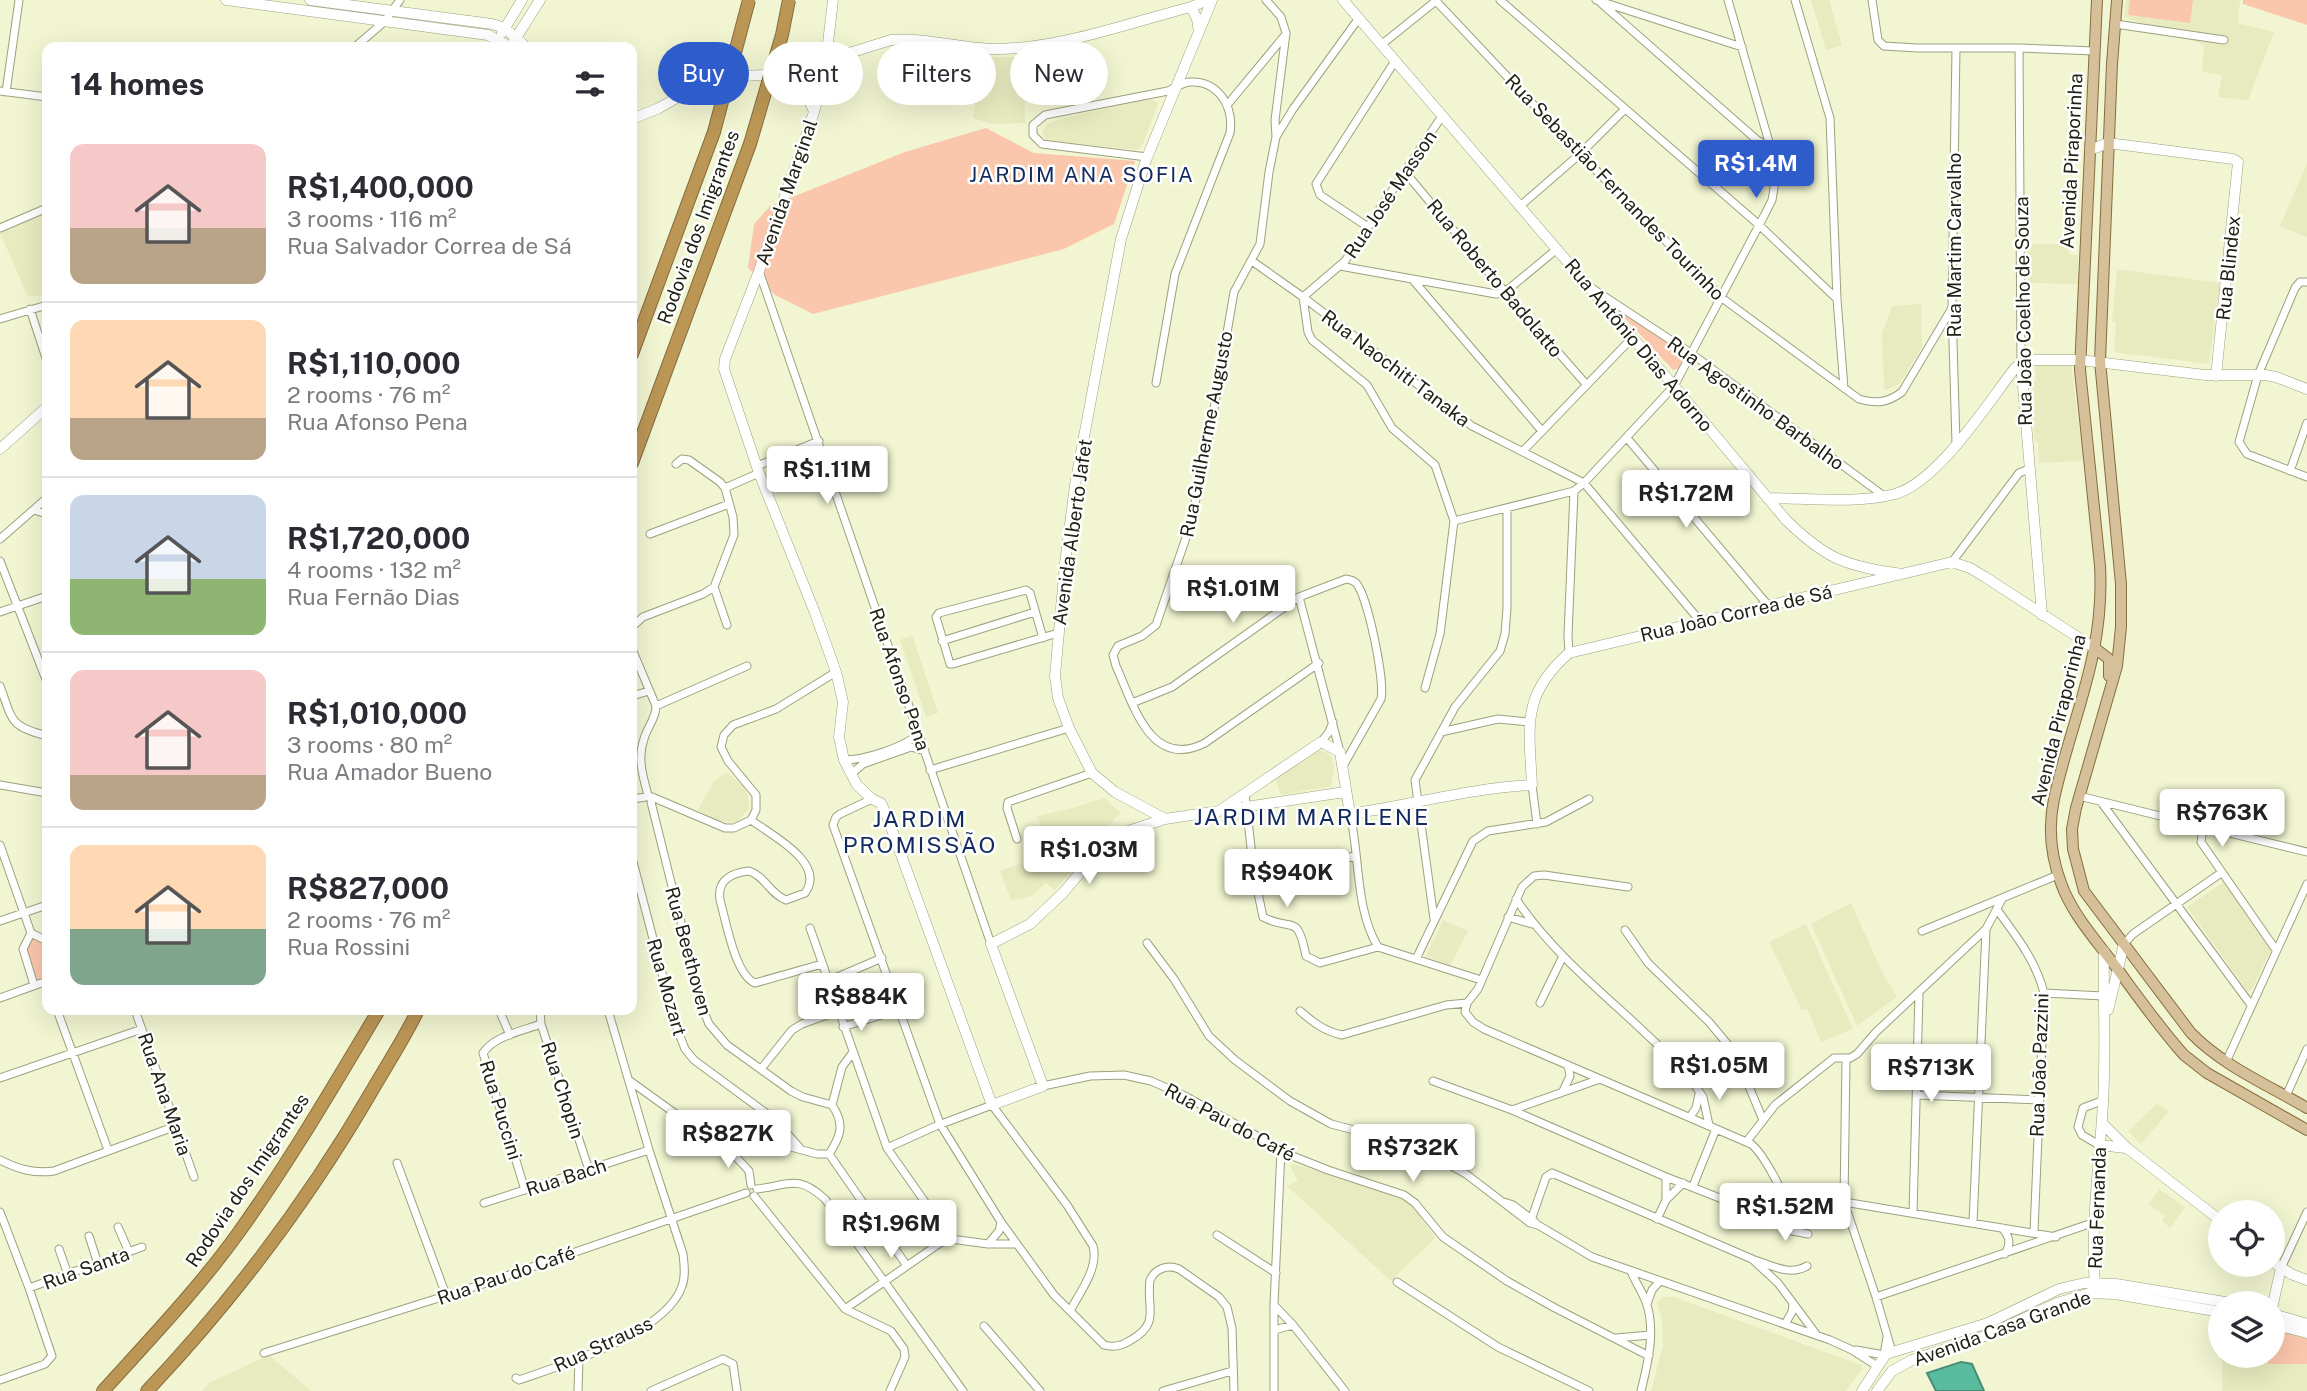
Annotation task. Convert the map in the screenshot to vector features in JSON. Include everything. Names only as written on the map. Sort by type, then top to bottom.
[{"type":"highway","name":"Rodovia dos Imigrantes","points":[[637,340],[714,132],[749,0]]},
{"type":"highway","name":"Rodovia dos Imigrantes","points":[[637,449],[750,144],[782,34],[789,0]]},
{"type":"highway","name":"Rodovia dos Imigrantes","points":[[103,1391],[190,1295],[240,1231],[312,1122],[376,1015]]},
{"type":"highway","points":[[147,1391],[231,1296],[316,1182],[343,1141],[415,1015]]},
{"type":"main road","name":"Avenida Piraporinha","points":[[2097,0],[2080,360],[2101,566],[2101,598],[2096,649],[2054,800],[2051,836],[2058,875],[2071,904],[2117,969],[2184,1055],[2207,1073],[2307,1130]]},
{"type":"main road","name":"Avenida Piraporinha","points":[[2117,0],[2108,143],[2100,361],[2121,584],[2119,647],[2079,796],[2072,838],[2078,873],[2084,891],[2191,1033],[2226,1062],[2307,1108]]},
{"type":"main road","points":[[2096,649],[2110,662],[2106,689],[2108,695]]},
{"type":"main road","points":[[2226,1062],[2231,1087]]},
{"type":"street","points":[[19,0],[3,91],[42,96]]},
{"type":"street","points":[[226,0],[488,35],[494,42]]},
{"type":"street","points":[[310,0],[492,24],[505,28],[522,42]]},
{"type":"street","points":[[361,42],[384,22],[400,0]]},
{"type":"street","points":[[496,42],[522,0]]},
{"type":"street","points":[[514,42],[540,0]]},
{"type":"street","name":"Avenida Marginal","points":[[827,42],[833,0]]},
{"type":"street","points":[[863,50],[898,39],[999,49],[1056,42],[1210,0]]},
{"type":"street","name":"Avenida Alberto Jafet","points":[[1165,819],[1115,792],[1092,773],[1069,728],[1055,689],[1058,633],[1075,485],[1121,239],[1147,157],[1210,0]]},
{"type":"street","points":[[1252,261],[1260,244],[1276,137],[1277,99],[1286,33],[1281,17],[1266,0]]},
{"type":"street","name":"Rua Antônio Dias Adorno","points":[[1343,0],[1804,538],[1829,555],[1863,568],[1904,573],[1952,562]]},
{"type":"street","points":[[1381,45],[1437,0]]},
{"type":"street","name":"Rua Sebastião Fernandes Tourinho","points":[[1437,0],[1580,154],[1722,298],[1859,399],[1881,403],[1892,399],[1909,384],[1952,308]]},
{"type":"street","points":[[1500,0],[1758,224],[1838,299]]},
{"type":"street","points":[[1454,521],[1574,491],[1675,386],[1722,298],[1772,200],[1774,188],[1773,156],[1728,0]]},
{"type":"street","points":[[1795,0],[1830,118],[1844,388]]},
{"type":"street","points":[[1872,0],[1878,40],[1884,46],[2094,51]]},
{"type":"street","points":[[1599,2],[1742,47]]},
{"type":"street","points":[[1599,2],[1757,140],[1769,147]]},
{"type":"street","points":[[1191,7],[1199,32]]},
{"type":"street","points":[[1276,137],[1359,18]]},
{"type":"street","points":[[2115,23],[2224,40]]},
{"type":"street","points":[[1228,104],[1286,33]]},
{"type":"street","name":"Rua Martim Carvalho","points":[[1956,48],[1952,308],[1956,443]]},
{"type":"street","name":"Rua João Coelho de Souza","points":[[2019,48],[2021,362],[2042,615]]},
{"type":"street","points":[[1368,227],[1320,195],[1316,184],[1395,61]]},
{"type":"street","points":[[637,117],[703,83],[721,77],[763,75]]},
{"type":"street","points":[[1147,157],[1042,144],[1035,139],[1032,129],[1035,121],[1045,115],[1168,91],[1192,82],[1204,85],[1228,104],[1231,114],[1230,133],[1175,274],[1156,383]]},
{"type":"street","points":[[1277,99],[1293,110]]},
{"type":"street","points":[[811,105],[814,112]]},
{"type":"street","name":"Avenida Marginal","points":[[758,470],[724,369],[725,359],[759,271],[816,105]]},
{"type":"street","points":[[1519,207],[1580,154],[1625,109]]},
{"type":"street","name":"Rua José Masson","points":[[1304,297],[1340,266],[1442,116]]},
{"type":"street","points":[[2090,150],[2108,143]]},
{"type":"street","name":"Rua Blindex","points":[[2108,143],[2236,160],[2239,169],[2216,376]]},
{"type":"street","name":"Rua Roberto Badolatto","points":[[1405,172],[1586,384]]},
{"type":"street","points":[[0,228],[42,210]]},
{"type":"street","points":[[1340,266],[1487,293],[1505,292],[1558,249]]},
{"type":"street","name":"Rua Naochiti Tanaka","points":[[1252,261],[1304,297],[1472,426],[1584,482]]},
{"type":"street","name":"Rua Guilherme Augusto","points":[[1132,703],[1113,655],[1116,647],[1142,636],[1156,625],[1188,532],[1207,449],[1234,292],[1252,261]]},
{"type":"street","name":"Rua Afonso Pena","points":[[759,271],[930,770],[1043,1086]]},
{"type":"street","points":[[1412,280],[1542,430]]},
{"type":"street","points":[[2304,282],[2258,375],[2239,442],[2247,454],[2307,477]]},
{"type":"street","name":"Rua Agostinho Barbalho","points":[[1589,287],[1692,354],[1884,496]]},
{"type":"street","points":[[1304,297],[1308,332],[1312,340],[1367,385],[1392,428],[1434,465],[1454,521],[1439,640],[1425,688]]},
{"type":"street","points":[[0,319],[42,306]]},
{"type":"street","points":[[30,310],[42,346]]},
{"type":"street","points":[[1612,313],[1627,310]]},
{"type":"street","points":[[1523,452],[1632,338]]},
{"type":"street","points":[[1767,498],[1884,496],[1906,489],[1919,482],[1946,456],[2021,362],[2031,359],[2100,361],[2216,376],[2258,375],[2276,377],[2307,389]]},
{"type":"street","points":[[0,449],[42,411]]},
{"type":"street","points":[[2290,471],[2307,423]]},
{"type":"street","points":[[1627,438],[1767,604]]},
{"type":"street","points":[[725,488],[819,441]]},
{"type":"street","points":[[637,622],[643,617],[703,594],[714,586],[734,535],[725,488],[689,460],[682,459],[676,464]]},
{"type":"street","points":[[2029,469],[2019,473],[1952,562],[1970,568],[2096,649]]},
{"type":"street","points":[[758,470],[836,672],[844,702],[839,737],[844,760],[857,785],[872,799],[881,803],[886,813],[992,1105],[1067,1205],[1093,1246],[1093,1266],[1070,1311]]},
{"type":"street","points":[[1584,482],[1700,621]]},
{"type":"street","points":[[1537,824],[1529,722],[1541,684],[1550,670],[1569,653],[1567,636],[1574,491]]},
{"type":"street","points":[[0,539],[42,503]]},
{"type":"street","points":[[649,534],[729,504]]},
{"type":"street","points":[[1434,919],[1415,780],[1455,707],[1500,651],[1505,634],[1507,608],[1507,508]]},
{"type":"street","points":[[34,510],[42,512]]},
{"type":"street","points":[[0,561],[42,668]]},
{"type":"street","name":"Rua João Correa de Sá","points":[[1569,653],[1904,573]]},
{"type":"street","points":[[1319,663],[1205,743],[1190,749],[1167,747],[1157,743],[1147,733],[1132,703],[1172,687],[1299,597],[1346,579],[1354,581],[1359,587],[1372,631],[1383,689],[1381,699],[1342,768]]},
{"type":"street","points":[[714,586],[727,625]]},
{"type":"street","points":[[1043,638],[1030,593],[1023,590],[939,613],[936,617],[950,664],[1043,638],[1058,633]]},
{"type":"street","points":[[1299,597],[1319,663],[1340,752],[1371,934],[1378,947]]},
{"type":"street","points":[[0,612],[42,598]]},
{"type":"street","points":[[942,641],[1035,612]]},
{"type":"street","points":[[637,661],[656,706],[747,666]]},
{"type":"street","points":[[637,799],[649,798],[725,828],[734,828],[751,820],[756,810],[756,795],[728,761],[721,747],[723,736],[733,725],[776,709],[836,672]]},
{"type":"street","points":[[0,686],[16,725],[25,731],[42,735]]},
{"type":"street","points":[[637,695],[649,691]]},
{"type":"street","name":"Rua Beethoven","points":[[656,706],[656,713],[643,739],[641,771],[709,1024],[727,1045],[791,1091],[832,1105]]},
{"type":"street","points":[[1441,732],[1498,719],[1529,722]]},
{"type":"street","points":[[1219,811],[1321,743],[1333,721]]},
{"type":"street","points":[[930,770],[1069,728]]},
{"type":"street","points":[[844,760],[858,759],[909,741],[919,733]]},
{"type":"street","points":[[1321,743],[1340,752]]},
{"type":"street","points":[[851,774],[863,764],[911,747],[925,751]]},
{"type":"street","points":[[1017,839],[1006,805],[1011,799],[1092,773]]},
{"type":"street","points":[[0,785],[42,792]]},
{"type":"street","points":[[1350,814],[1417,804],[1496,787],[1532,785]]},
{"type":"street","points":[[991,944],[1030,924],[1113,839],[1131,830],[1165,819],[1345,792]]},
{"type":"street","points":[[1245,794],[1254,874],[1263,917],[1271,921],[1291,923],[1299,929],[1309,959],[1320,963],[1378,947],[1481,980]]},
{"type":"street","points":[[2079,796],[2307,852]]},
{"type":"street","points":[[872,799],[840,814],[833,825],[883,958],[940,1124],[1001,1222],[1054,1295],[1104,1345],[1110,1347],[1126,1344],[1142,1334],[1150,1321],[1149,1288],[1152,1275],[1166,1267],[1180,1269],[1219,1297],[1227,1307],[1232,1328],[1234,1391]]},
{"type":"street","points":[[1416,959],[1473,841],[1488,831],[1537,824],[1589,799]]},
{"type":"street","points":[[2101,802],[2251,1005]]},
{"type":"street","points":[[751,820],[804,862],[811,874],[811,880],[805,892],[786,900],[749,871],[728,877],[722,883],[718,891],[740,968],[749,980],[755,982],[822,964]]},
{"type":"street","points":[[2203,828],[2201,842],[2276,950]]},
{"type":"street","points":[[0,845],[31,933],[42,938]]},
{"type":"street","points":[[1254,874],[1356,856]]},
{"type":"street","points":[[2106,1020],[2124,944],[2133,934],[2221,873]]},
{"type":"street","points":[[1628,887],[1544,875],[1534,876],[1522,887],[1478,989],[1467,1003],[1465,1012],[1473,1022],[1747,1141],[1763,1155],[1784,1200],[1784,1210],[1776,1220]]},
{"type":"street","points":[[1922,931],[2058,875]]},
{"type":"street","name":"Rua Mozart","points":[[637,877],[675,1023],[685,1049],[694,1060],[775,1119],[800,1148]]},
{"type":"street","points":[[2226,1062],[2307,884]]},
{"type":"street","points":[[1516,899],[1532,924],[1681,1067],[1703,1097],[1712,1127],[1693,1186]]},
{"type":"street","points":[[1747,1141],[1775,1105],[1834,1058],[1846,1059],[1857,1054],[1876,1032],[1986,929],[1998,911],[2002,899]]},
{"type":"street","points":[[0,921],[42,907]]},
{"type":"street","name":"Rua João Pazzini","points":[[1998,911],[2030,957],[2039,974],[2044,993],[2034,1233]]},
{"type":"street","points":[[1508,917],[1532,924]]},
{"type":"street","points":[[810,928],[887,1147],[951,1239]]},
{"type":"street","points":[[1973,1223],[1986,929]]},
{"type":"street","points":[[1625,930],[1648,963],[1698,1010],[1735,1053],[1763,1120]]},
{"type":"street","points":[[31,933],[23,949],[34,985]]},
{"type":"street","points":[[1147,943],[1174,979],[1209,1037],[1235,1060],[1312,1115],[1331,1124],[1407,1142],[1444,1160],[1508,1208],[1579,1251],[1816,1335],[1892,1371]]},
{"type":"street","points":[[2104,951],[2103,996],[2106,1020]]},
{"type":"street","points":[[1540,1003],[1563,956]]},
{"type":"street","points":[[828,981],[883,958]]},
{"type":"street","points":[[0,998],[42,983]]},
{"type":"street","points":[[2044,993],[2103,996]]},
{"type":"street","points":[[1913,1213],[1919,994]]},
{"type":"street","points":[[1300,1011],[1319,1027],[1342,1035],[1446,1005],[1467,1003]]},
{"type":"street","points":[[844,1027],[900,1009]]},
{"type":"street","points":[[761,1069],[792,1030],[838,1011]]},
{"type":"street","points":[[59,1015],[108,1150]]},
{"type":"street","name":"Rua Ana Maria","points":[[137,1015],[194,1177]]},
{"type":"street","points":[[501,1015],[510,1035]]},
{"type":"street","name":"Rua Chopin","points":[[540,1015],[589,1170]]},
{"type":"street","name":"Rua Strauss","points":[[516,1378],[519,1380],[579,1358],[646,1327],[663,1313],[682,1287],[685,1266],[609,1015]]},
{"type":"street","name":"Rua Fernanda","points":[[2095,1287],[2095,1222],[2104,1100],[2106,1020]]},
{"type":"street","name":"Rua Puccini","points":[[525,1190],[482,1057],[486,1047],[541,1024]]},
{"type":"street","points":[[0,1078],[142,1029]]},
{"type":"street","points":[[2286,1096],[2307,1049]]},
{"type":"street","points":[[829,1154],[839,1139],[841,1129],[832,1105],[842,1067],[853,1052]]},
{"type":"street","points":[[1846,1059],[1844,1202],[1887,1335],[1883,1349],[1888,1354],[1892,1371]]},
{"type":"street","points":[[1563,1091],[1570,1076],[1568,1065]]},
{"type":"street","name":"Rua Pau do Café","points":[[887,1147],[940,1124],[1043,1086],[1107,1074],[1138,1077],[1183,1095],[1282,1150],[1328,1170],[1404,1195],[1415,1203],[1443,1237],[1507,1281],[1649,1356]]},
{"type":"street","points":[[1511,1110],[1600,1079]]},
{"type":"street","points":[[630,1081],[737,1158],[749,1171],[752,1191],[845,1309],[891,1331],[901,1342],[904,1364],[890,1391]]},
{"type":"street","points":[[1433,1081],[1511,1110],[1665,1177],[1776,1220],[1788,1230],[1808,1234]]},
{"type":"street","points":[[1690,1117],[1696,1108],[1699,1094]]},
{"type":"street","points":[[1917,1095],[2038,1100]]},
{"type":"street","points":[[2104,1100],[2083,1108],[2078,1127],[2082,1135],[2099,1145],[2127,1148]]},
{"type":"street","points":[[2102,1123],[2127,1148],[2208,1211]]},
{"type":"street","points":[[0,1160],[27,1171],[54,1171],[176,1126]]},
{"type":"street","points":[[722,1146],[776,1143],[817,1154],[829,1154]]},
{"type":"street","points":[[737,1158],[745,1145]]},
{"type":"street","name":"Rua Bach","points":[[484,1203],[649,1150]]},
{"type":"street","points":[[1274,1391],[1274,1306],[1282,1150]]},
{"type":"street","points":[[829,1154],[907,1266]]},
{"type":"street","points":[[397,1163],[446,1295]]},
{"type":"street","points":[[1533,1222],[1546,1177],[1552,1173],[1752,1259],[1791,1272],[1807,1266]]},
{"type":"street","points":[[1665,1177],[1666,1200]]},
{"type":"street","name":"Rua Pau do Café","points":[[264,1353],[446,1295],[752,1191],[796,1181],[825,1199],[963,1391]]},
{"type":"street","points":[[1657,1219],[1666,1200],[1683,1183]]},
{"type":"street","points":[[1844,1202],[2056,1237]]},
{"type":"street","points":[[0,1212],[51,1352],[49,1362],[0,1380]]},
{"type":"street","points":[[2285,1251],[2307,1212]]},
{"type":"street","points":[[988,1244],[999,1231],[1001,1222]]},
{"type":"street","points":[[1876,1297],[2095,1222]]},
{"type":"street","points":[[118,1227],[129,1252]]},
{"type":"street","points":[[2002,1228],[2010,1244],[2005,1254]]},
{"type":"street","points":[[1217,1235],[1276,1273]]},
{"type":"street","points":[[89,1237],[98,1264]]},
{"type":"street","points":[[845,1309],[940,1243],[951,1239],[988,1244],[1017,1244]]},
{"type":"street","name":"Rua Santa","points":[[29,1288],[142,1247]]},
{"type":"street","points":[[59,1249],[68,1276]]},
{"type":"street","points":[[1752,1259],[1778,1283],[1816,1335]]},
{"type":"street","points":[[2285,1269],[2307,1280]]},
{"type":"street","points":[[1631,1271],[1647,1304],[1650,1335],[1642,1391]]},
{"type":"street","points":[[1647,1304],[1652,1290],[1660,1281]]},
{"type":"street","points":[[1397,1282],[1498,1347],[1589,1391]]},
{"type":"street","name":"Avenida Casa Grande","points":[[1862,1391],[1877,1366],[1888,1354],[1989,1323],[2059,1289],[2095,1287],[2208,1301]]},
{"type":"street","name":"Avenida Casa Grande","points":[[1877,1391],[1892,1371],[1924,1355],[2004,1329],[2095,1287],[2208,1309]]},
{"type":"street","points":[[1785,1324],[1792,1312],[1793,1303]]},
{"type":"street","points":[[1274,1306],[1293,1325],[1345,1391]]},
{"type":"street","points":[[2285,1318],[2307,1324]]},
{"type":"street","points":[[1274,1330],[1293,1325]]},
{"type":"street","points":[[984,1326],[1040,1391]]},
{"type":"street","points":[[2285,1327],[2307,1333]]},
{"type":"street","points":[[1615,1338],[1650,1335]]},
{"type":"street","points":[[1852,1350],[1888,1354]]},
{"type":"street","points":[[579,1358],[579,1391]]},
{"type":"street","points":[[651,1391],[723,1359],[733,1364],[737,1391]]},
{"type":"street","points":[[1163,1391],[1232,1371]]},
{"type":"shaded area","points":[[1811,0],[1829,0],[1842,45],[1826,50]]},
{"type":"shaded area","points":[[2126,0],[2240,0],[2238,23],[2274,32],[2248,100],[2218,97],[2222,75],[2202,72],[2204,45],[2124,17]]},
{"type":"shaded area","points":[[2130,0],[2193,0],[2190,23],[2128,15]]},
{"type":"shaded area","points":[[2243,0],[2307,0],[2307,25],[2243,4]]},
{"type":"shaded area","points":[[996,57],[1010,57],[1010,105],[1025,105],[1025,123],[992,124],[973,118],[975,105],[996,105]]},
{"type":"shaded area","points":[[1147,98],[1158,104],[1142,146],[1137,150],[1046,140],[1042,133],[1047,124],[1065,118]]},
{"type":"shaded area","points":[[986,128],[1034,153],[1135,161],[1114,224],[1064,249],[813,314],[775,295],[748,268],[754,224],[770,206],[905,152]]},
{"type":"shaded area","points":[[2307,163],[2307,237],[2280,226]]},
{"type":"shaded area","points":[[42,215],[42,295],[28,297],[0,233]]},
{"type":"shaded area","points":[[2028,244],[2068,244],[2069,255],[2078,255],[2078,284],[2028,283]]},
{"type":"shaded area","points":[[2117,269],[2220,283],[2209,364],[2114,352],[2116,323],[2112,320]]},
{"type":"shaded area","points":[[1921,304],[1922,347],[1900,383],[1887,390],[1884,388],[1882,334],[1892,306]]},
{"type":"shaded area","points":[[1627,316],[1681,351],[1684,355],[1679,368],[1673,370],[1624,317]]},
{"type":"shaded area","points":[[2035,364],[2071,365],[2084,461],[2039,463],[2038,442],[2035,441],[2030,403],[2035,402],[2031,381],[2036,381]]},
{"type":"shaded area","points":[[912,635],[938,713],[926,717],[900,640]]},
{"type":"shaded area","points":[[1316,748],[1332,757],[1334,768],[1331,786],[1281,795],[1276,780]]},
{"type":"shaded area","points":[[727,772],[745,788],[748,796],[749,809],[736,822],[718,821],[698,810],[714,781]]},
{"type":"shaded area","points":[[1105,798],[1120,813],[1055,890],[1046,883],[1032,896],[1011,900],[1000,871],[1033,859],[1047,843],[1037,816]]},
{"type":"shaded area","points":[[2224,882],[2271,950],[2248,992],[2187,907]]},
{"type":"shaded area","points":[[1851,903],[1882,972],[1897,997],[1857,1026],[1811,924]]},
{"type":"shaded area","points":[[1443,920],[1468,931],[1450,966],[1426,956]]},
{"type":"shaded area","points":[[1806,924],[1853,1029],[1821,1042],[1807,1009],[1802,1010],[1769,942]]},
{"type":"shaded area","points":[[31,933],[42,938],[42,983],[34,985],[24,947]]},
{"type":"shaded area","points":[[2157,1104],[2169,1111],[2141,1144],[2128,1131]]},
{"type":"shaded area","points":[[1294,1164],[1400,1197],[1413,1205],[1435,1238],[1391,1281],[1287,1186],[1298,1181],[1290,1166]]},
{"type":"shaded area","points":[[2159,1189],[2185,1207],[2170,1228],[2162,1221],[2165,1216],[2149,1204]]},
{"type":"shaded area","points":[[1663,1297],[1674,1297],[1861,1365],[1862,1369],[1846,1391],[1651,1391],[1663,1346],[1662,1319],[1657,1302]]},
{"type":"shaded area","points":[[2285,1329],[2307,1334],[2307,1391],[2222,1391],[2222,1368],[2285,1368]]},
{"type":"shaded area","points":[[2285,1333],[2307,1339],[2307,1364],[2285,1364]]},
{"type":"shaded area","points":[[269,1355],[311,1391],[202,1391],[209,1383]]},
{"type":"water","points":[[1961,1362],[1972,1364],[1984,1391],[1936,1391],[1927,1373]]},
{"type":"district","name":"JARDIM ANA SOFIA","points":[[1082,175]]},
{"type":"district","name":"JARDIM MARILENE","points":[[1312,817]]},
{"type":"district","name":"JARDIM PROMISSÃO","points":[[920,832]]}]
